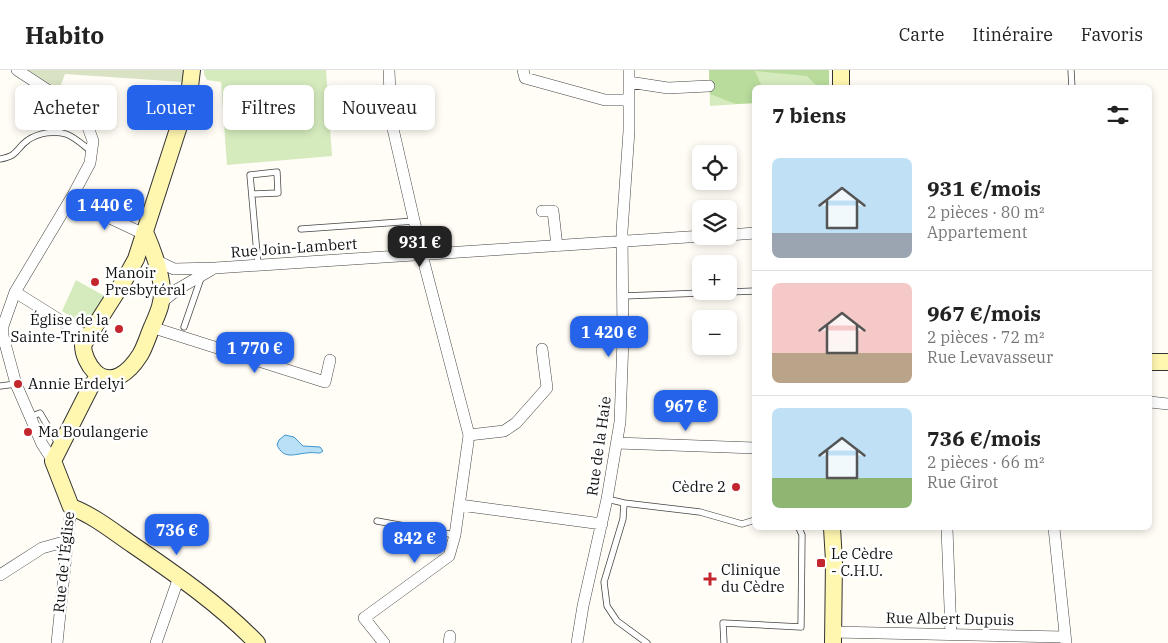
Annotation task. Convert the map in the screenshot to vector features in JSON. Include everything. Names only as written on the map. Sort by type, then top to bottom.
[{"type":"street","points":[[17,70],[75,108],[85,120],[93,141],[90,163],[74,195],[16,292],[3,326],[3,336],[16,384],[48,456],[57,454],[91,386],[99,376]]},
{"type":"street","points":[[78,203],[145,233],[161,284],[162,302],[141,354],[132,366],[116,378],[106,379],[99,376],[92,368],[83,351],[83,344],[136,259],[145,233],[189,94],[192,70]]},
{"type":"street","points":[[384,643],[364,618],[448,556],[455,535],[469,435],[422,255],[391,120],[389,70]]},
{"type":"street","points":[[523,70],[525,78],[605,100],[628,100]]},
{"type":"street","name":"Rue de la Haie","points":[[577,643],[583,606],[607,499],[620,422],[623,296],[622,242],[629,70]]},
{"type":"street","points":[[840,85],[841,70]]},
{"type":"street","points":[[629,82],[668,88],[709,86]]},
{"type":"street","points":[[542,212],[552,211],[557,246]]},
{"type":"street","points":[[737,234],[752,233]]},
{"type":"street","name":"Rue Join-Lambert","points":[[155,260],[174,270],[202,271],[215,268],[258,265],[692,237]]},
{"type":"street","points":[[136,259],[144,256],[155,260]]},
{"type":"street","points":[[162,302],[202,271]]},
{"type":"street","points":[[16,292],[87,337]]},
{"type":"street","points":[[152,328],[325,382],[330,360]]},
{"type":"street","points":[[469,435],[504,431],[516,423],[546,388],[542,348]]},
{"type":"street","points":[[1152,362],[1168,362]]},
{"type":"street","points":[[1152,402],[1168,404]]},
{"type":"street","points":[[617,443],[752,448]]},
{"type":"street","name":"Rue de l'Église","points":[[56,643],[71,507],[57,454]]},
{"type":"street","points":[[460,505],[602,524]]},
{"type":"street","points":[[71,507],[96,521],[179,577],[221,610],[257,643]]},
{"type":"street","points":[[832,530],[834,561],[833,638]]},
{"type":"street","points":[[947,530],[951,634]]},
{"type":"street","points":[[1054,530],[1066,640]]},
{"type":"street","points":[[0,575],[42,548],[67,541]]},
{"type":"street","points":[[156,643],[179,577]]},
{"type":"street","name":"Rue Albert Dupuis","points":[[833,638],[951,634],[1066,640]]},
{"type":"lane","points":[[1071,70],[1072,85]]},
{"type":"lane","points":[[0,159],[12,156],[27,140],[50,132],[66,133],[92,152]]},
{"type":"lane","points":[[252,194],[278,192],[277,172],[250,175],[258,265]]},
{"type":"lane","points":[[301,229],[415,221]]},
{"type":"lane","points":[[184,327],[202,271]]},
{"type":"lane","points":[[623,296],[752,291]]},
{"type":"lane","points":[[0,386],[16,384]]},
{"type":"lane","points":[[607,499],[624,504],[700,512],[742,524],[752,521]]},
{"type":"lane","points":[[624,504],[623,519],[604,582],[607,606],[618,621],[647,643]]},
{"type":"lane","points":[[377,522],[455,535]]},
{"type":"lane","points":[[724,643],[723,622],[801,627],[802,535],[800,530]]},
{"type":"green space","points":[[23,70],[184,70],[183,82],[65,74],[61,85],[49,85]]},
{"type":"green space","points":[[204,70],[326,70],[327,85],[324,85],[324,130],[330,130],[332,156],[227,165],[224,130],[314,130],[314,85],[223,85],[223,110],[221,82],[207,80]]},
{"type":"green space","points":[[709,70],[829,70],[829,85],[752,85],[752,103],[710,106]]},
{"type":"green space","points":[[709,70],[829,70],[829,85],[816,85],[807,76],[755,71],[761,85],[752,85],[752,103],[736,104],[710,94]]},
{"type":"green space","points":[[76,280],[108,298],[87,324],[84,325],[62,311]]},
{"type":"water","points":[[285,435],[294,437],[303,446],[320,447],[323,451],[320,453],[294,455],[283,453],[277,445],[279,440]]},
{"type":"place","name":"Manoir Presbytéral","points":[[95,282]]},
{"type":"place","name":"Église de la Sainte-Trinité","points":[[119,329]]},
{"type":"place","name":"Annie Erdelyi","points":[[18,384]]},
{"type":"place","name":"Ma Boulangerie","points":[[28,432]]},
{"type":"place","name":"Cèdre 2","points":[[736,487]]},
{"type":"place","name":"Le Cèdre - C.H.U.","points":[[821,563]]},
{"type":"place","name":"Clinique du Cèdre","points":[[710,579]]}]
